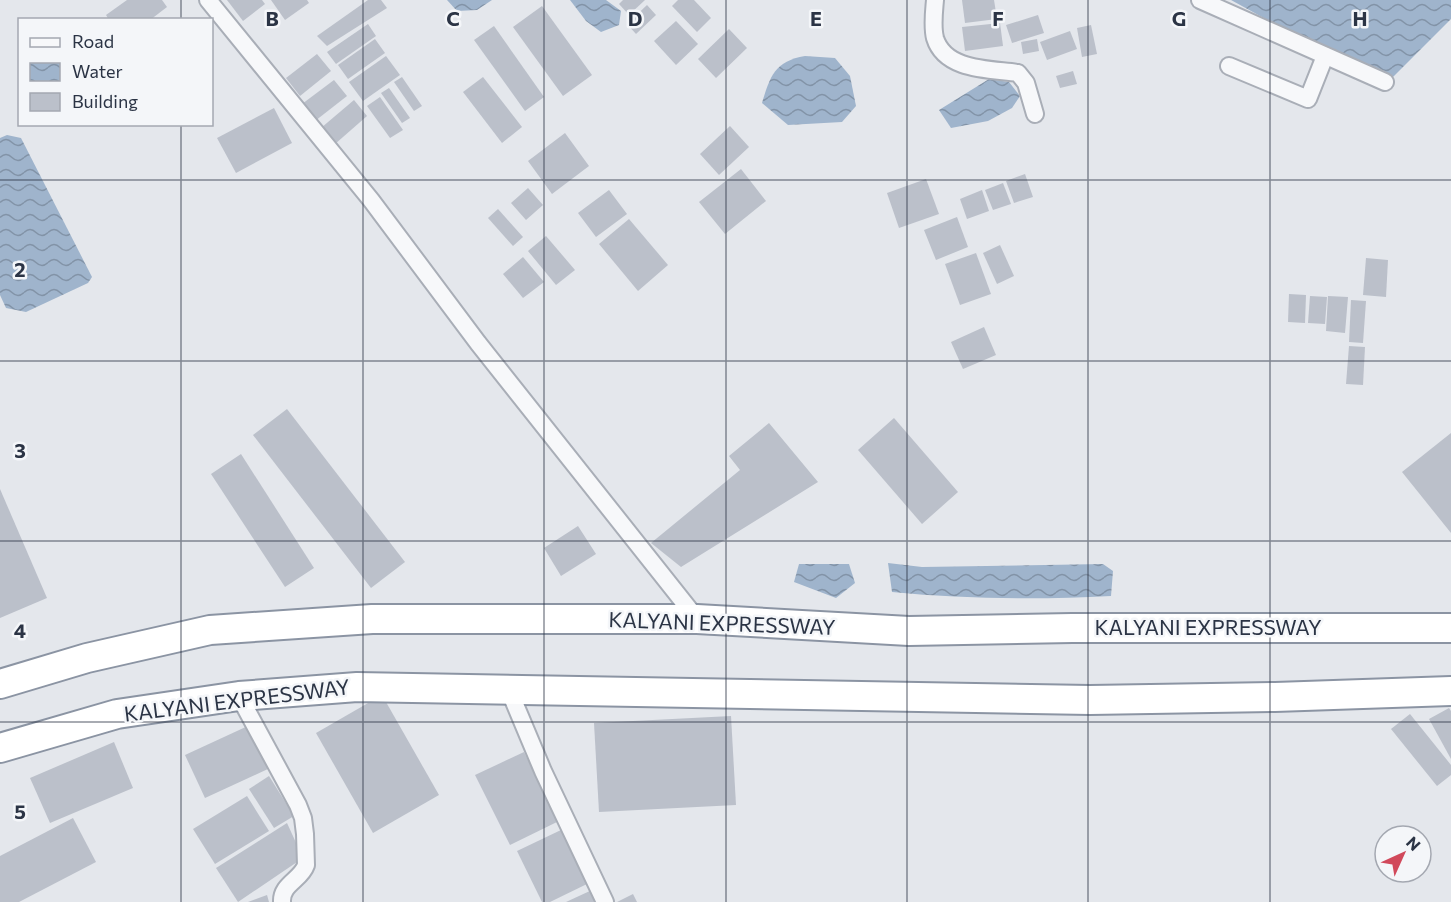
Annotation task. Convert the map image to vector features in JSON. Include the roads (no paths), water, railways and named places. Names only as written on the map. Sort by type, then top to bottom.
[{"type":"highway","name":"KALYANI EXPRESSWAY","points":[[0,684],[87,657],[210,630],[372,619],[697,619],[909,631],[1072,628],[1451,628]]},
{"type":"highway","name":"KALYANI EXPRESSWAY","points":[[0,748],[117,714],[239,696],[357,687],[1090,700],[1451,691]]},
{"type":"street","points":[[208,0],[371,200],[478,343],[697,619]]},
{"type":"street","points":[[935,0],[935,38],[944,52],[964,65],[1018,73],[1026,83],[1035,114]]},
{"type":"street","points":[[1200,0],[1385,82]]},
{"type":"street","points":[[1229,66],[1308,99],[1325,56]]},
{"type":"street","points":[[510,690],[543,771],[605,902]]},
{"type":"street","points":[[239,696],[303,818],[306,865],[304,872],[283,891],[282,902]]},
{"type":"water","points":[[447,0],[492,0],[477,10],[457,11]]},
{"type":"water","points":[[570,0],[606,0],[621,11],[619,25],[601,32],[586,21]]},
{"type":"water","points":[[1231,0],[1451,0],[1451,19],[1391,79],[1300,38]]},
{"type":"water","points":[[805,56],[835,58],[850,76],[856,106],[842,122],[788,125],[762,103],[775,71],[795,58]]},
{"type":"water","points":[[989,79],[1009,82],[1020,96],[1012,108],[988,121],[951,128],[939,110]]},
{"type":"water","points":[[7,135],[21,138],[92,277],[88,283],[26,312],[6,308],[0,295],[0,138]]},
{"type":"water","points":[[888,563],[922,567],[1103,564],[1113,571],[1111,596],[1001,598],[892,592]]},
{"type":"water","points":[[799,564],[849,564],[855,583],[836,598],[794,582]]}]
